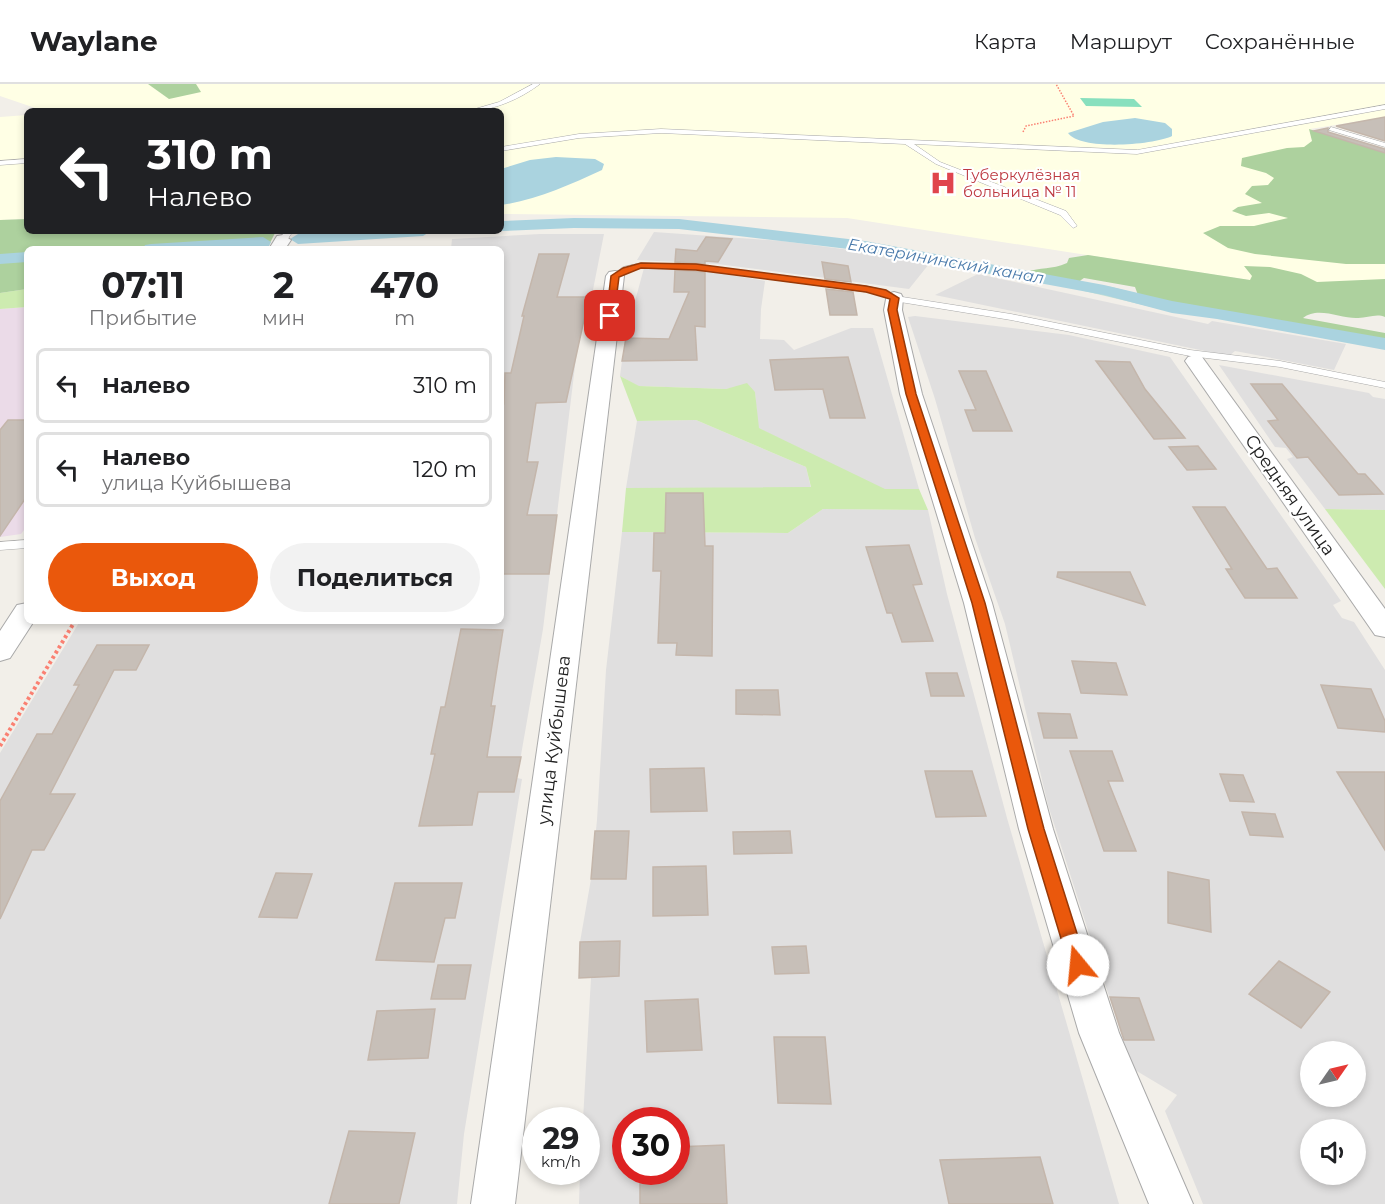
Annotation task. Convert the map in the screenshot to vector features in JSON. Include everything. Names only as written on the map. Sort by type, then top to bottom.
[{"type":"street","name":"улица Куйбышева","points":[[493,1204],[615,276]]},
{"type":"street","points":[[894,298],[893,310],[911,394],[978,603],[1040,840],[1099,1033],[1171,1204]]},
{"type":"street","name":"Средняя улица","points":[[1195,362],[1385,629]]},
{"type":"street","points":[[0,652],[24,616]]},
{"type":"lane","points":[[482,108],[501,103],[537,84]]},
{"type":"lane","points":[[504,148],[558,138],[626,132],[672,132],[1110,152],[1149,150],[1385,108]]},
{"type":"lane","points":[[1331,129],[1385,145]]},
{"type":"lane","points":[[908,143],[938,163],[1063,213],[1073,226]]},
{"type":"lane","points":[[0,163],[24,161]]},
{"type":"lane","points":[[615,276],[626,269],[641,265],[696,267],[866,289],[882,292],[894,298],[922,300],[1190,353],[1280,364],[1385,384]]},
{"type":"lane","points":[[0,546],[24,544]]},
{"type":"path","points":[[1023,148],[1023,130],[1026,126],[1074,116],[1056,84]]},
{"type":"path","points":[[0,746],[73,624]]},
{"type":"shaded area","name":"Туберкулёзная больница № 11","points":[[0,84],[1385,84],[1385,117],[1310,129],[1385,153],[1385,301],[847,218],[504,214],[504,108],[35,108],[0,96]]},
{"type":"shaded area","points":[[24,115],[24,219],[0,220],[0,117]]},
{"type":"shaded area","points":[[654,232],[782,241],[865,252],[929,264],[909,289],[717,264],[637,260]]},
{"type":"shaded area","points":[[540,234],[604,234],[590,305],[592,305],[582,328],[576,358],[543,629],[517,778],[522,779],[464,1134],[457,1204],[0,1204],[0,753],[78,624],[504,624],[504,246],[451,246],[452,239]]},
{"type":"shaded area","points":[[644,268],[695,269],[765,281],[760,339],[784,340],[794,350],[851,328],[873,328],[919,489],[885,490],[758,428],[755,392],[741,386],[726,389],[638,386],[620,376],[625,338]]},
{"type":"shaded area","points":[[978,274],[1208,324],[1212,321],[1346,344],[1334,370],[1235,351],[1229,356],[935,295]]},
{"type":"shaded area","points":[[1088,284],[1112,287],[1185,306],[1385,339],[1385,347],[1216,316],[1160,309],[1084,291],[1077,286]]},
{"type":"shaded area","points":[[24,307],[24,530],[21,534],[0,537],[0,309]]},
{"type":"shaded area","points":[[908,317],[1069,335],[1170,357],[1341,601],[1333,605],[1342,618],[1354,622],[1385,670],[1385,1204],[1203,1204],[1165,1111],[1177,1095],[1135,1070],[1123,1040],[1048,805],[1005,624],[975,538],[935,399]]},
{"type":"shaded area","points":[[1219,365],[1369,393],[1373,397],[1385,399],[1385,510],[1325,509],[1287,459],[1293,457],[1286,448],[1275,447]]},
{"type":"shaded area","points":[[696,420],[806,467],[811,488],[626,488],[637,421]]},
{"type":"shaded area","points":[[823,509],[928,510],[947,594],[1007,818],[1119,1204],[579,1204],[580,1185],[600,1185],[600,1107],[584,1107],[591,978],[579,978],[580,942],[591,879],[606,670],[622,532],[788,533]]},
{"type":"green space","points":[[148,84],[196,84],[201,92],[169,99]]},
{"type":"green space","points":[[1080,98],[1134,99],[1142,107],[1086,106]]},
{"type":"green space","points":[[1309,129],[1385,153],[1385,264],[1346,264],[1255,254],[1228,248],[1203,233],[1220,226],[1254,226],[1288,218],[1269,213],[1246,216],[1232,211],[1238,207],[1262,203],[1245,194],[1252,186],[1268,185],[1274,178],[1266,173],[1241,166],[1242,158],[1287,148],[1304,147],[1312,141]]},
{"type":"green space","points":[[24,219],[24,234],[274,234],[268,246],[24,246],[24,289],[0,293],[0,220]]},
{"type":"green space","points":[[1088,255],[1250,280],[1252,276],[1244,266],[1270,267],[1301,274],[1317,282],[1385,279],[1385,317],[1350,318],[1315,313],[1303,318],[1385,333],[1385,339],[1185,306],[1138,295],[1135,287],[1084,278],[1071,284],[1026,272],[1056,267],[1067,263],[1069,258]]},
{"type":"green space","points":[[24,289],[24,307],[0,309],[0,293]]},
{"type":"green space","points":[[620,376],[639,386],[726,389],[747,383],[755,392],[759,428],[885,489],[919,489],[928,510],[823,509],[788,533],[622,532],[626,488],[811,487],[806,467],[696,420],[637,421]]},
{"type":"green space","points":[[1325,509],[1385,510],[1385,589]]},
{"type":"water","points":[[1135,118],[1165,123],[1172,129],[1172,136],[1150,142],[1118,145],[1087,142],[1075,139],[1068,133],[1103,122]]},
{"type":"water","points":[[556,157],[595,159],[604,164],[602,170],[565,186],[527,200],[504,204],[504,168],[530,160]]},
{"type":"building","points":[[1385,117],[1385,141],[1336,126]]},
{"type":"building","points":[[1328,128],[1328,132],[1385,149],[1385,153],[1314,131]]},
{"type":"building","points":[[706,237],[732,239],[718,262],[705,261],[705,264],[675,262],[676,249],[697,251]]},
{"type":"building","points":[[539,254],[569,254],[557,297],[589,297],[566,402],[536,403],[527,462],[538,462],[527,515],[557,515],[549,574],[504,574],[505,373],[511,373],[524,316],[522,316]]},
{"type":"building","points":[[822,262],[848,266],[851,282],[825,279]]},
{"type":"building","points":[[675,270],[705,272],[705,327],[695,326],[697,360],[622,361],[626,338],[669,339],[689,292],[674,292]]},
{"type":"building","points":[[826,289],[853,292],[857,315],[830,315]]},
{"type":"building","points":[[848,357],[865,418],[830,418],[823,389],[775,390],[770,360]]},
{"type":"building","points":[[1096,361],[1130,362],[1145,389],[1185,438],[1154,439]]},
{"type":"building","points":[[959,371],[986,371],[1012,431],[973,431],[965,410],[976,410]]},
{"type":"building","points":[[1251,384],[1282,384],[1358,474],[1365,474],[1383,494],[1339,495],[1308,457],[1297,458],[1268,421],[1278,420]]},
{"type":"building","points":[[8,420],[24,420],[24,500],[0,536],[0,430]]},
{"type":"building","points":[[1198,446],[1216,469],[1187,470],[1169,447]]},
{"type":"building","points":[[666,493],[703,493],[705,546],[713,546],[712,656],[676,655],[677,643],[658,643],[661,571],[653,571],[654,533],[665,533]]},
{"type":"building","points":[[1193,507],[1225,507],[1267,569],[1277,568],[1297,598],[1245,598],[1226,569],[1232,569]]},
{"type":"building","points":[[909,545],[922,584],[913,585],[933,641],[902,642],[892,613],[887,613],[866,547]]},
{"type":"building","points":[[1058,572],[1130,572],[1145,605],[1057,577]]},
{"type":"building","points":[[461,629],[503,630],[491,706],[495,706],[487,757],[521,757],[514,792],[478,792],[472,825],[419,826],[435,754],[431,754],[441,707],[445,707]]},
{"type":"building","points":[[97,645],[149,645],[136,670],[114,670],[50,794],[75,794],[44,850],[32,850],[0,919],[0,801],[37,734],[52,734],[79,685],[74,685]]},
{"type":"building","points":[[1072,661],[1116,663],[1127,695],[1081,693]]},
{"type":"building","points":[[926,673],[957,673],[964,696],[931,696]]},
{"type":"building","points":[[1321,685],[1371,689],[1385,721],[1385,732],[1338,728]]},
{"type":"building","points":[[736,690],[778,690],[780,715],[736,714]]},
{"type":"building","points":[[1038,713],[1070,714],[1077,738],[1044,738]]},
{"type":"building","points":[[1070,751],[1112,751],[1123,781],[1108,781],[1136,851],[1104,851]]},
{"type":"building","points":[[704,768],[707,811],[651,812],[650,769]]},
{"type":"building","points":[[925,771],[972,771],[986,816],[936,817]]},
{"type":"building","points":[[1337,772],[1385,772],[1385,850]]},
{"type":"building","points":[[1220,774],[1243,775],[1254,802],[1230,801]]},
{"type":"building","points":[[1242,812],[1275,814],[1283,837],[1250,835]]},
{"type":"building","points":[[595,831],[629,831],[626,879],[591,879]]},
{"type":"building","points":[[790,831],[792,853],[734,854],[733,832]]},
{"type":"building","points":[[706,866],[708,915],[653,916],[653,867]]},
{"type":"building","points":[[1168,872],[1209,880],[1211,932],[1168,923]]},
{"type":"building","points":[[276,873],[312,874],[297,918],[259,917]]},
{"type":"building","points":[[395,883],[462,883],[455,918],[445,918],[434,962],[376,960]]},
{"type":"building","points":[[620,941],[619,976],[579,978],[580,942]]},
{"type":"building","points":[[806,946],[809,973],[775,974],[772,947]]},
{"type":"building","points":[[1279,961],[1330,992],[1301,1028],[1249,994]]},
{"type":"building","points":[[438,965],[471,965],[465,999],[431,999]]},
{"type":"building","points":[[1110,997],[1139,998],[1154,1040],[1124,1040]]},
{"type":"building","points":[[698,999],[702,1050],[647,1052],[645,1001]]},
{"type":"building","points":[[435,1009],[428,1058],[368,1060],[377,1011]]},
{"type":"building","points":[[774,1037],[825,1037],[831,1104],[778,1103]]},
{"type":"building","points":[[349,1131],[415,1133],[399,1204],[329,1204]]},
{"type":"building","points":[[724,1145],[727,1204],[640,1204],[640,1185],[690,1185],[690,1146]]},
{"type":"building","points":[[1040,1157],[1053,1204],[949,1204],[940,1160]]},
{"type":"waterway","name":"Екатерининский канал","points":[[504,226],[574,223],[679,224],[865,246],[1104,290],[1172,307],[1385,344]]},
{"type":"waterway","name":"Екатерининский канал","points":[[298,239],[376,234]]},
{"type":"waterway","name":"Екатерининский канал","points":[[199,246],[263,242]]},
{"type":"waterway","name":"Екатерининский канал","points":[[0,259],[24,257]]},
{"type":"place","name":"Туберкулёзная больница № 11","points":[[943,183]]},
{"type":"route","points":[[610,316],[615,276],[626,269],[641,265],[696,267],[866,289],[882,292],[894,298],[893,310],[911,394],[978,603],[1036,829],[1078,965]]}]
